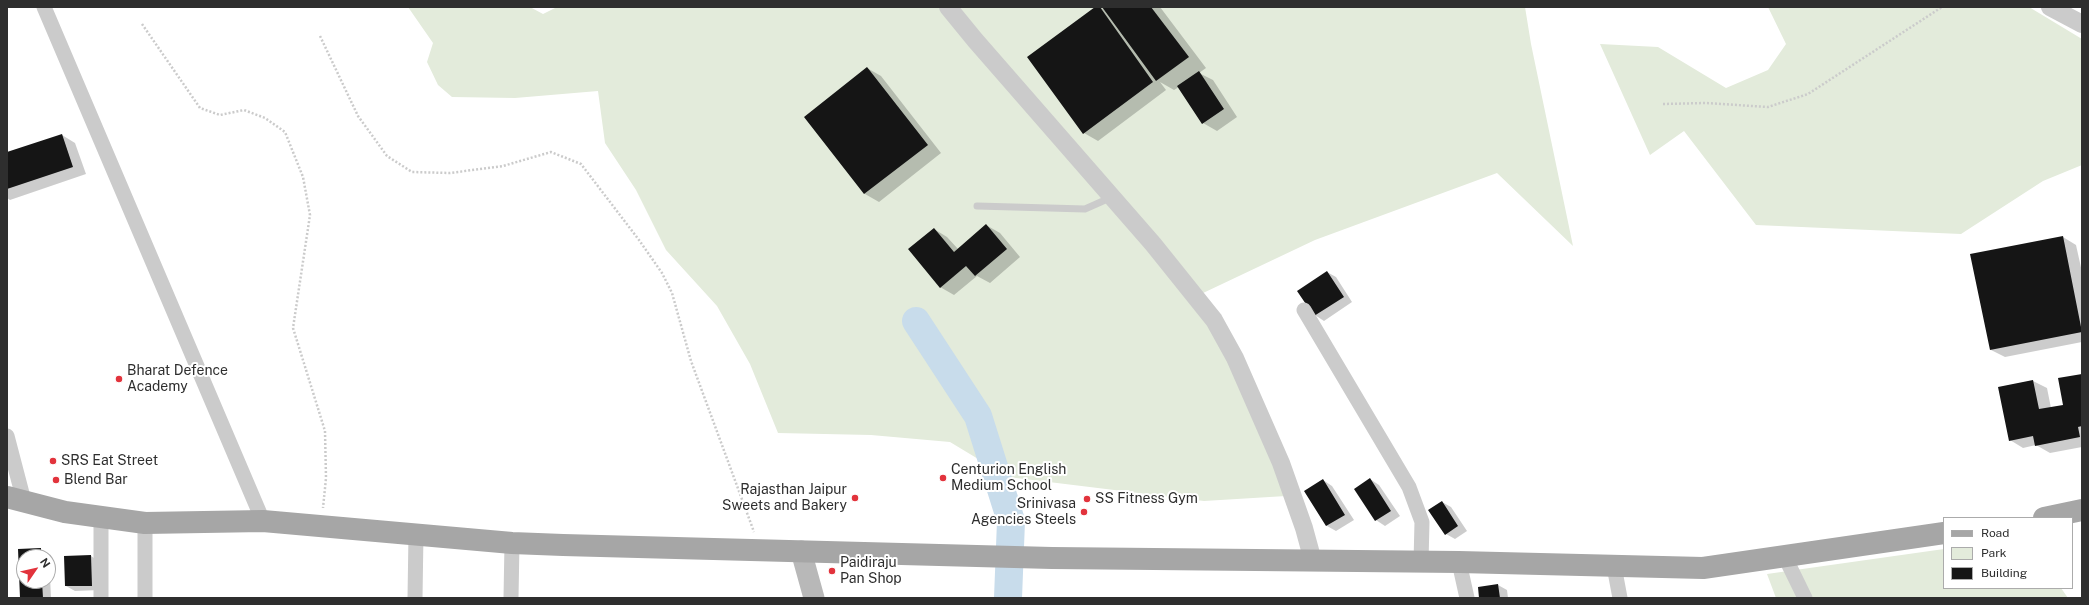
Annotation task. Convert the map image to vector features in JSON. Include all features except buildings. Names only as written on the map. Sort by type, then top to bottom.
[{"type":"main road","points":[[16,499],[65,512],[145,523],[263,521],[512,543],[991,555],[1052,558],[1459,562],[1703,568],[1943,532]]},
{"type":"main road","points":[[2049,517],[2082,510]]},
{"type":"main road","points":[[801,551],[814,598]]},
{"type":"street","points":[[44,7],[263,521]]},
{"type":"street","points":[[948,7],[1153,244],[1214,320],[1235,358],[1281,463],[1304,528],[1313,561]]},
{"type":"street","points":[[2050,7],[2082,24]]},
{"type":"street","points":[[1304,310],[1409,487],[1422,522],[1421,562]]},
{"type":"street","points":[[7,436],[16,499]]},
{"type":"street","points":[[101,517],[101,598]]},
{"type":"street","points":[[145,523],[145,598]]},
{"type":"street","points":[[415,598],[416,534]]},
{"type":"street","points":[[511,598],[512,543]]},
{"type":"street","points":[[1784,555],[1805,598]]},
{"type":"street","points":[[1459,562],[1467,598]]},
{"type":"street","points":[[1614,566],[1620,598]]},
{"type":"lane","points":[[977,206],[1085,209],[1112,197]]},
{"type":"path","points":[[1663,104],[1706,103],[1768,107],[1808,94],[1942,7]]},
{"type":"path","points":[[142,24],[200,108],[220,115],[244,110],[265,118],[285,132],[303,177],[310,215],[293,328],[325,431],[326,478],[321,526]]},
{"type":"path","points":[[320,36],[358,116],[387,156],[412,172],[450,173],[495,167],[551,152],[581,164],[639,240],[662,273],[672,293],[691,361],[760,550]]},
{"type":"green space","points":[[408,7],[530,7],[543,14],[557,7],[1525,7],[1531,44],[1573,246],[1497,173],[1315,240],[1201,294],[1214,320],[1286,496],[1204,501],[1008,477],[950,442],[871,435],[778,433],[750,364],[717,306],[666,250],[636,190],[605,143],[598,91],[515,98],[452,97],[438,85],[427,62],[433,43]]},
{"type":"green space","points":[[1768,7],[2029,7],[2082,39],[2082,165],[2043,181],[1961,234],[1756,225],[1684,131],[1650,155],[1600,44],[1658,47],[1726,88],[1768,70],[1786,44]]},
{"type":"green space","points":[[1943,549],[1943,589],[2062,589],[2068,598],[1776,598],[1767,574]]},
{"type":"waterway","points":[[916,321],[978,416],[1011,521],[1008,598]]},
{"type":"place","name":"Bharat Defence Academy","points":[[119,379]]},
{"type":"place","name":"SRS Eat Street","points":[[53,461]]},
{"type":"place","name":"Centurion English Medium School","points":[[943,478]]},
{"type":"place","name":"Blend Bar","points":[[56,480]]},
{"type":"place","name":"Rajasthan Jaipur Sweets and Bakery","points":[[855,498]]},
{"type":"place","name":"SS Fitness Gym","points":[[1087,499]]},
{"type":"place","name":"Srinivasa Agencies Steels","points":[[1084,512]]},
{"type":"place","name":"Paidiraju Pan Shop","points":[[832,571]]}]
